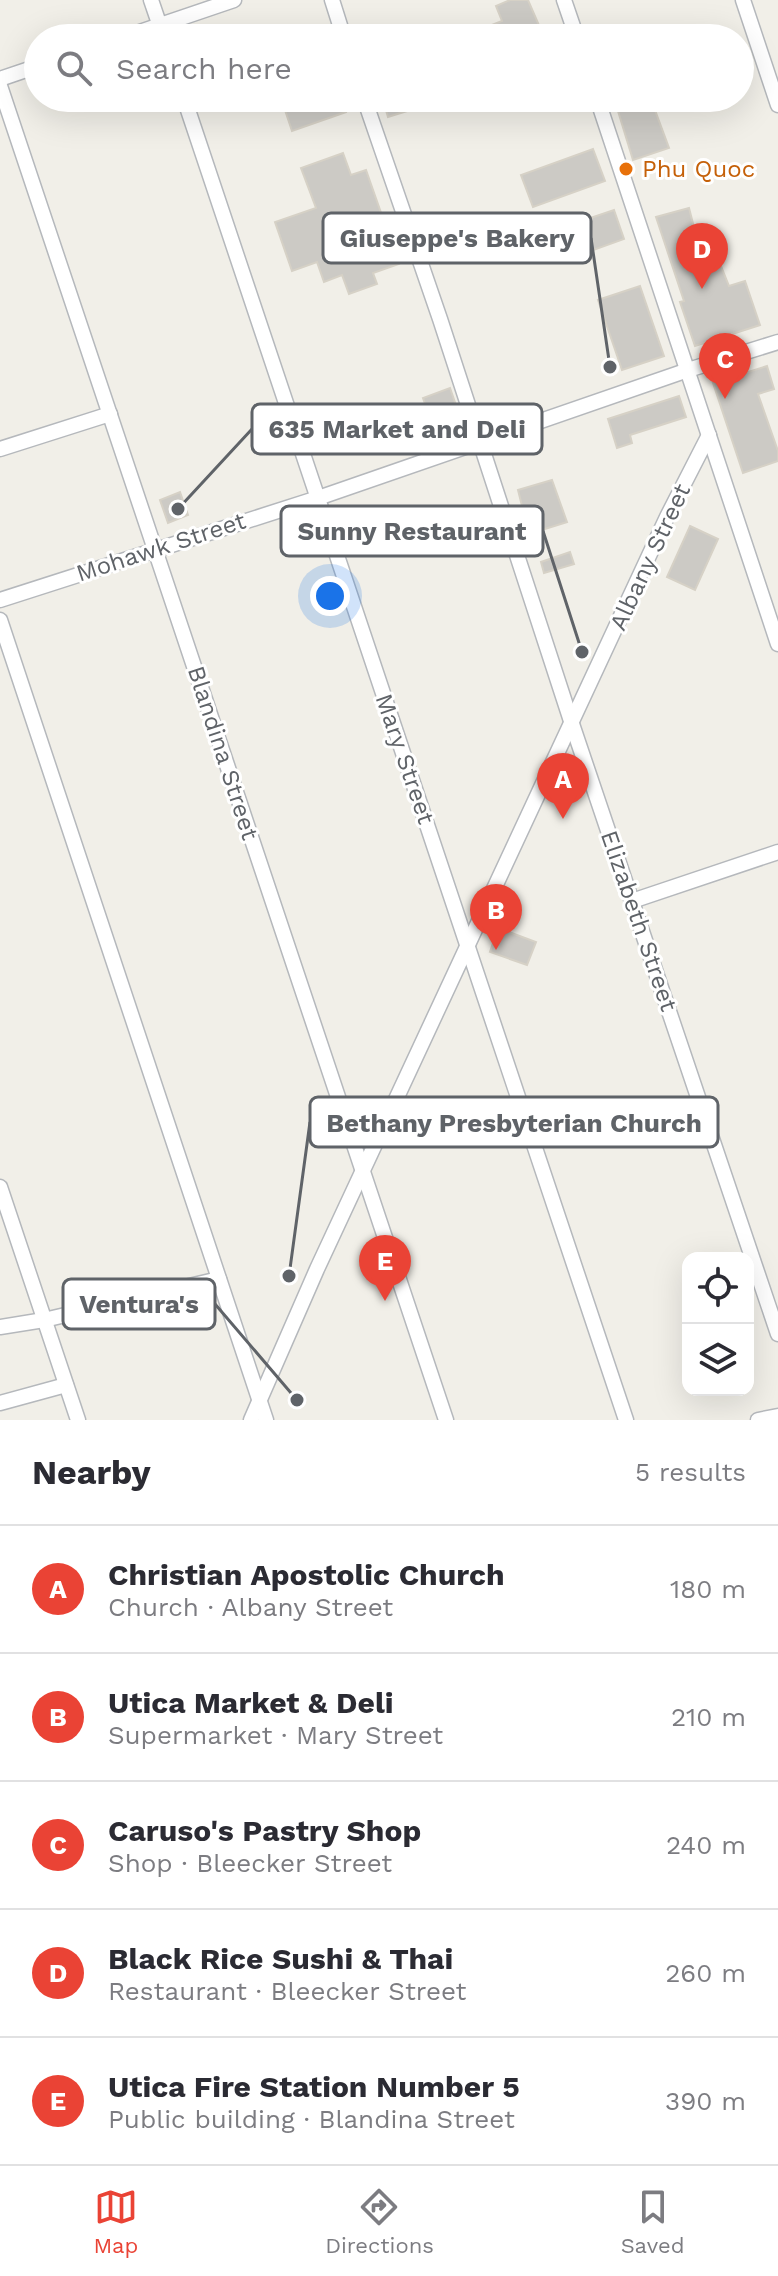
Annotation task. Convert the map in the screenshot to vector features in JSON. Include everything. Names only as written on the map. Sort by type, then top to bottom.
[{"type":"street","points":[[151,0],[159,24]]},
{"type":"street","points":[[180,24],[234,0]]},
{"type":"street","points":[[332,0],[340,24]]},
{"type":"street","points":[[564,0],[572,24]]},
{"type":"street","points":[[743,0],[752,24]]},
{"type":"street","points":[[754,28],[774,80],[778,105]]},
{"type":"street","points":[[0,79],[24,71]]},
{"type":"street","name":"Blandina Street","points":[[0,86],[446,1420]]},
{"type":"street","name":"Mary Street","points":[[189,112],[626,1420]]},
{"type":"street","name":"Elizabeth Street","points":[[369,112],[778,1334]]},
{"type":"street","points":[[602,112],[778,644]]},
{"type":"street","name":"Mohawk Street","points":[[0,600],[318,498],[778,342]]},
{"type":"street","points":[[0,449],[110,414]]},
{"type":"street","name":"Albany Street","points":[[251,1420],[317,1269],[667,517],[709,435]]},
{"type":"street","points":[[0,620],[266,1420]]},
{"type":"street","points":[[632,901],[778,852]]},
{"type":"street","points":[[0,1187],[78,1420]]},
{"type":"street","points":[[0,1327],[44,1320],[219,1279]]},
{"type":"street","points":[[0,1403],[66,1385]]},
{"type":"street","points":[[758,1420],[778,1416]]},
{"type":"building","points":[[510,0],[528,0],[538,24],[494,24],[502,21],[496,6]]},
{"type":"building","points":[[286,112],[346,112],[292,131]]},
{"type":"building","points":[[387,112],[404,112],[388,117]]},
{"type":"building","points":[[618,112],[656,112],[669,148],[633,160]]},
{"type":"building","points":[[593,149],[605,181],[533,207],[521,175]]},
{"type":"building","points":[[343,153],[351,175],[366,170],[399,264],[373,273],[377,284],[349,294],[342,275],[324,282],[317,262],[292,271],[275,222],[316,208],[301,168]]},
{"type":"building","points":[[689,208],[696,235],[701,234],[704,244],[711,241],[729,286],[745,281],[760,325],[695,346],[680,302],[684,301],[656,217]]},
{"type":"building","points":[[614,210],[624,239],[571,258],[561,228]]},
{"type":"building","points":[[640,286],[664,356],[622,370],[598,300]]},
{"type":"building","points":[[767,366],[774,389],[758,394],[778,451],[778,461],[743,473],[713,383]]},
{"type":"building","points":[[450,388],[464,428],[459,438],[440,445],[423,398]]},
{"type":"building","points":[[679,396],[686,417],[630,435],[632,443],[617,448],[608,419]]},
{"type":"building","points":[[552,480],[567,522],[529,534],[518,490]]},
{"type":"building","points":[[180,492],[188,515],[168,523],[160,500]]},
{"type":"building","points":[[690,526],[718,539],[695,590],[667,577]]},
{"type":"building","points":[[570,552],[574,564],[544,573],[541,562]]},
{"type":"building","points":[[498,928],[536,942],[527,965],[490,952]]},
{"type":"place","name":"Phu Quoc","points":[[626,169]]},
{"type":"place","name":"Black Rice Sushi & Thai","points":[[702,289]]},
{"type":"place","name":"Giuseppe's Bakery","points":[[610,367]]},
{"type":"place","name":"Caruso's Pastry Shop","points":[[725,399]]},
{"type":"place","name":"635 Market and Deli","points":[[178,509]]},
{"type":"place","name":"Sunny Restaurant","points":[[582,652]]},
{"type":"place","name":"Christian Apostolic Church","points":[[563,819]]},
{"type":"place","name":"Utica Market & Deli","points":[[496,950]]},
{"type":"place","name":"Bethany Presbyterian Church","points":[[289,1276]]},
{"type":"place","name":"Utica Fire Station Number 5","points":[[385,1301]]},
{"type":"place","name":"Ventura's","points":[[297,1400]]}]
